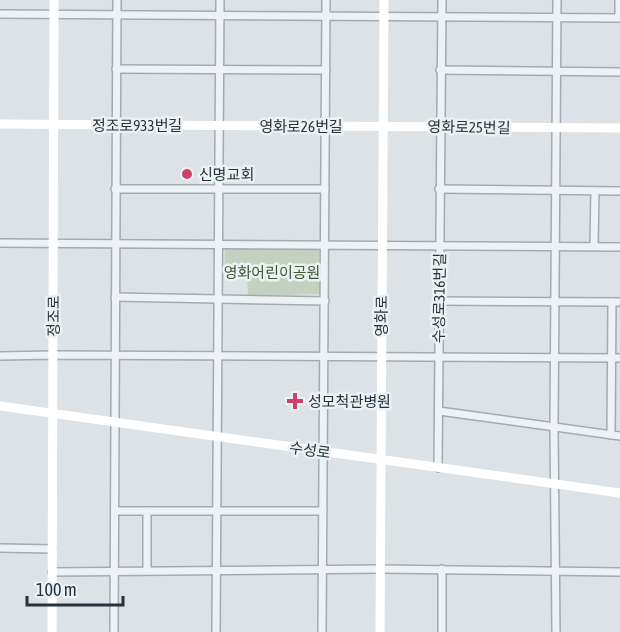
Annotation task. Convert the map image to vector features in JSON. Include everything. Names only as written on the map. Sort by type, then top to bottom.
[{"type":"street","name":"정조로","points":[[52,632],[54,0]]},
{"type":"street","points":[[114,632],[117,0]]},
{"type":"street","points":[[216,632],[220,0]]},
{"type":"street","points":[[322,632],[326,0]]},
{"type":"street","name":"영화로","points":[[380,632],[384,0]]},
{"type":"street","name":"수성로316번길","points":[[438,468],[442,0]]},
{"type":"street","points":[[556,632],[554,427],[557,0]]},
{"type":"street","points":[[0,14],[620,18],[619,0]]},
{"type":"street","points":[[116,69],[326,70]]},
{"type":"street","points":[[440,70],[620,72]]},
{"type":"street","name":"정조로933번길","points":[[0,124],[219,126]]},
{"type":"street","name":"영화로26번길","points":[[219,126],[382,126]]},
{"type":"street","name":"영화로25번길","points":[[382,126],[620,128]]},
{"type":"street","points":[[115,189],[325,189]]},
{"type":"street","points":[[439,189],[620,191]]},
{"type":"street","points":[[594,246],[595,191]]},
{"type":"street","points":[[0,243],[620,247]]},
{"type":"street","points":[[115,297],[325,301]]},
{"type":"street","points":[[439,301],[616,302],[616,358],[611,435]]},
{"type":"street","points":[[0,356],[616,358]]},
{"type":"street","name":"수성로","points":[[0,406],[620,493]]},
{"type":"street","points":[[439,411],[620,436]]},
{"type":"street","points":[[115,511],[323,511]]},
{"type":"street","points":[[147,511],[147,571]]},
{"type":"street","points":[[0,549],[52,549]]},
{"type":"street","points":[[52,572],[380,568],[620,572]]},
{"type":"street","points":[[442,570],[442,632]]},
{"type":"green space","name":"영화어린이공원","points":[[225,249],[319,249],[320,294],[248,296],[247,273],[224,272]]},
{"type":"place","name":"신명교회","points":[[187,174]]},
{"type":"place","name":"성모척관병원","points":[[295,401]]}]
